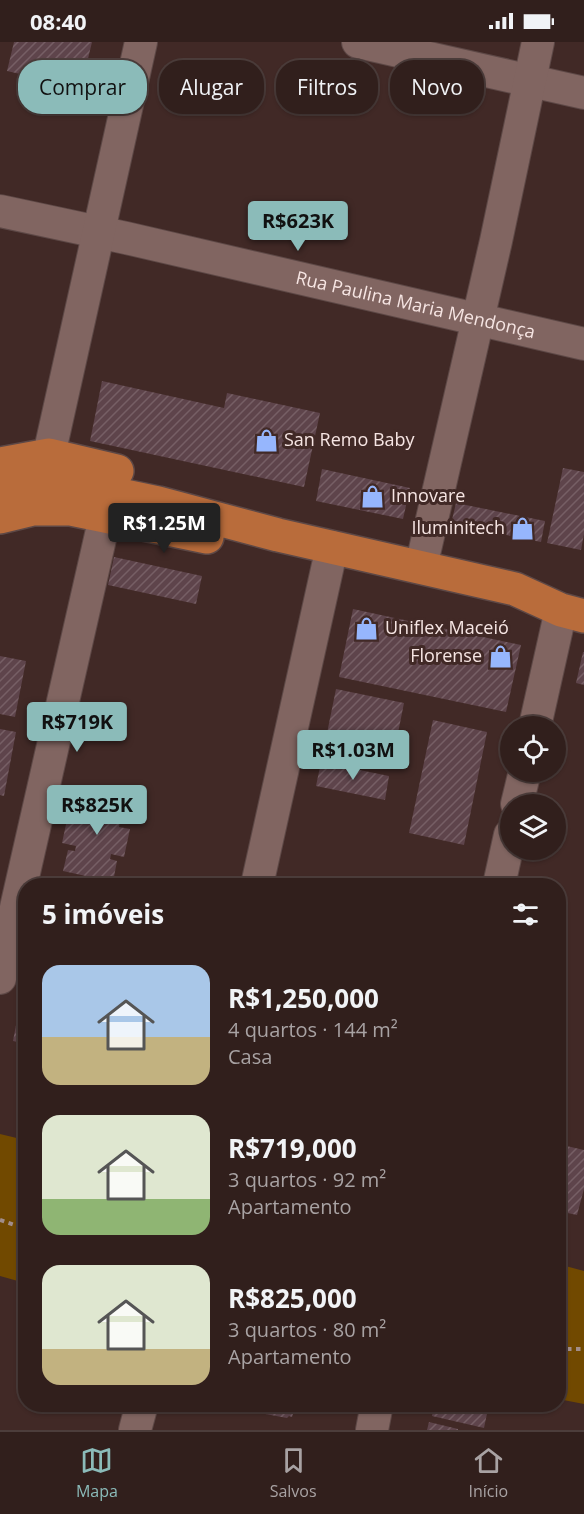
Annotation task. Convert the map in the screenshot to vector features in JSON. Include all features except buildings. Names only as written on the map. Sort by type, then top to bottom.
[{"type":"main road","points":[[0,464],[49,455],[215,495],[266,510],[278,535]]},
{"type":"main road","points":[[0,487],[16,482],[58,482],[158,503],[278,535],[516,589],[576,606]]},
{"type":"main road","points":[[0,517],[33,509],[71,509],[276,550],[325,546]]},
{"type":"street","points":[[49,455],[141,42]]},
{"type":"street","points":[[358,42],[584,93]]},
{"type":"street","points":[[422,567],[478,320],[537,42]]},
{"type":"street","name":"Rua Paulina Maria Mendonça","points":[[0,211],[584,344]]},
{"type":"street","points":[[23,878],[105,517]]},
{"type":"street","points":[[258,878],[325,546]]},
{"type":"street","points":[[538,716],[576,606]]},
{"type":"street","points":[[501,878],[504,860]]},
{"type":"street","points":[[0,978],[18,899]]},
{"type":"street","points":[[135,1430],[140,1412]]},
{"type":"street","points":[[372,1430],[375,1412]]},
{"type":"path","points":[[0,1220],[18,1226]]},
{"type":"path","points":[[566,1349],[584,1349]]},
{"type":"shaded area","points":[[0,1134],[18,1138],[18,1281],[0,1276]]},
{"type":"shaded area","points":[[566,1266],[584,1271],[584,1404],[566,1401]]},
{"type":"place","name":"San Remo Baby","points":[[266,440]]},
{"type":"place","name":"Innovare","points":[[373,496]]},
{"type":"place","name":"Iluminitech","points":[[523,528]]},
{"type":"place","name":"Uniflex Maceió","points":[[367,628]]},
{"type":"place","name":"Florense","points":[[500,656]]}]
